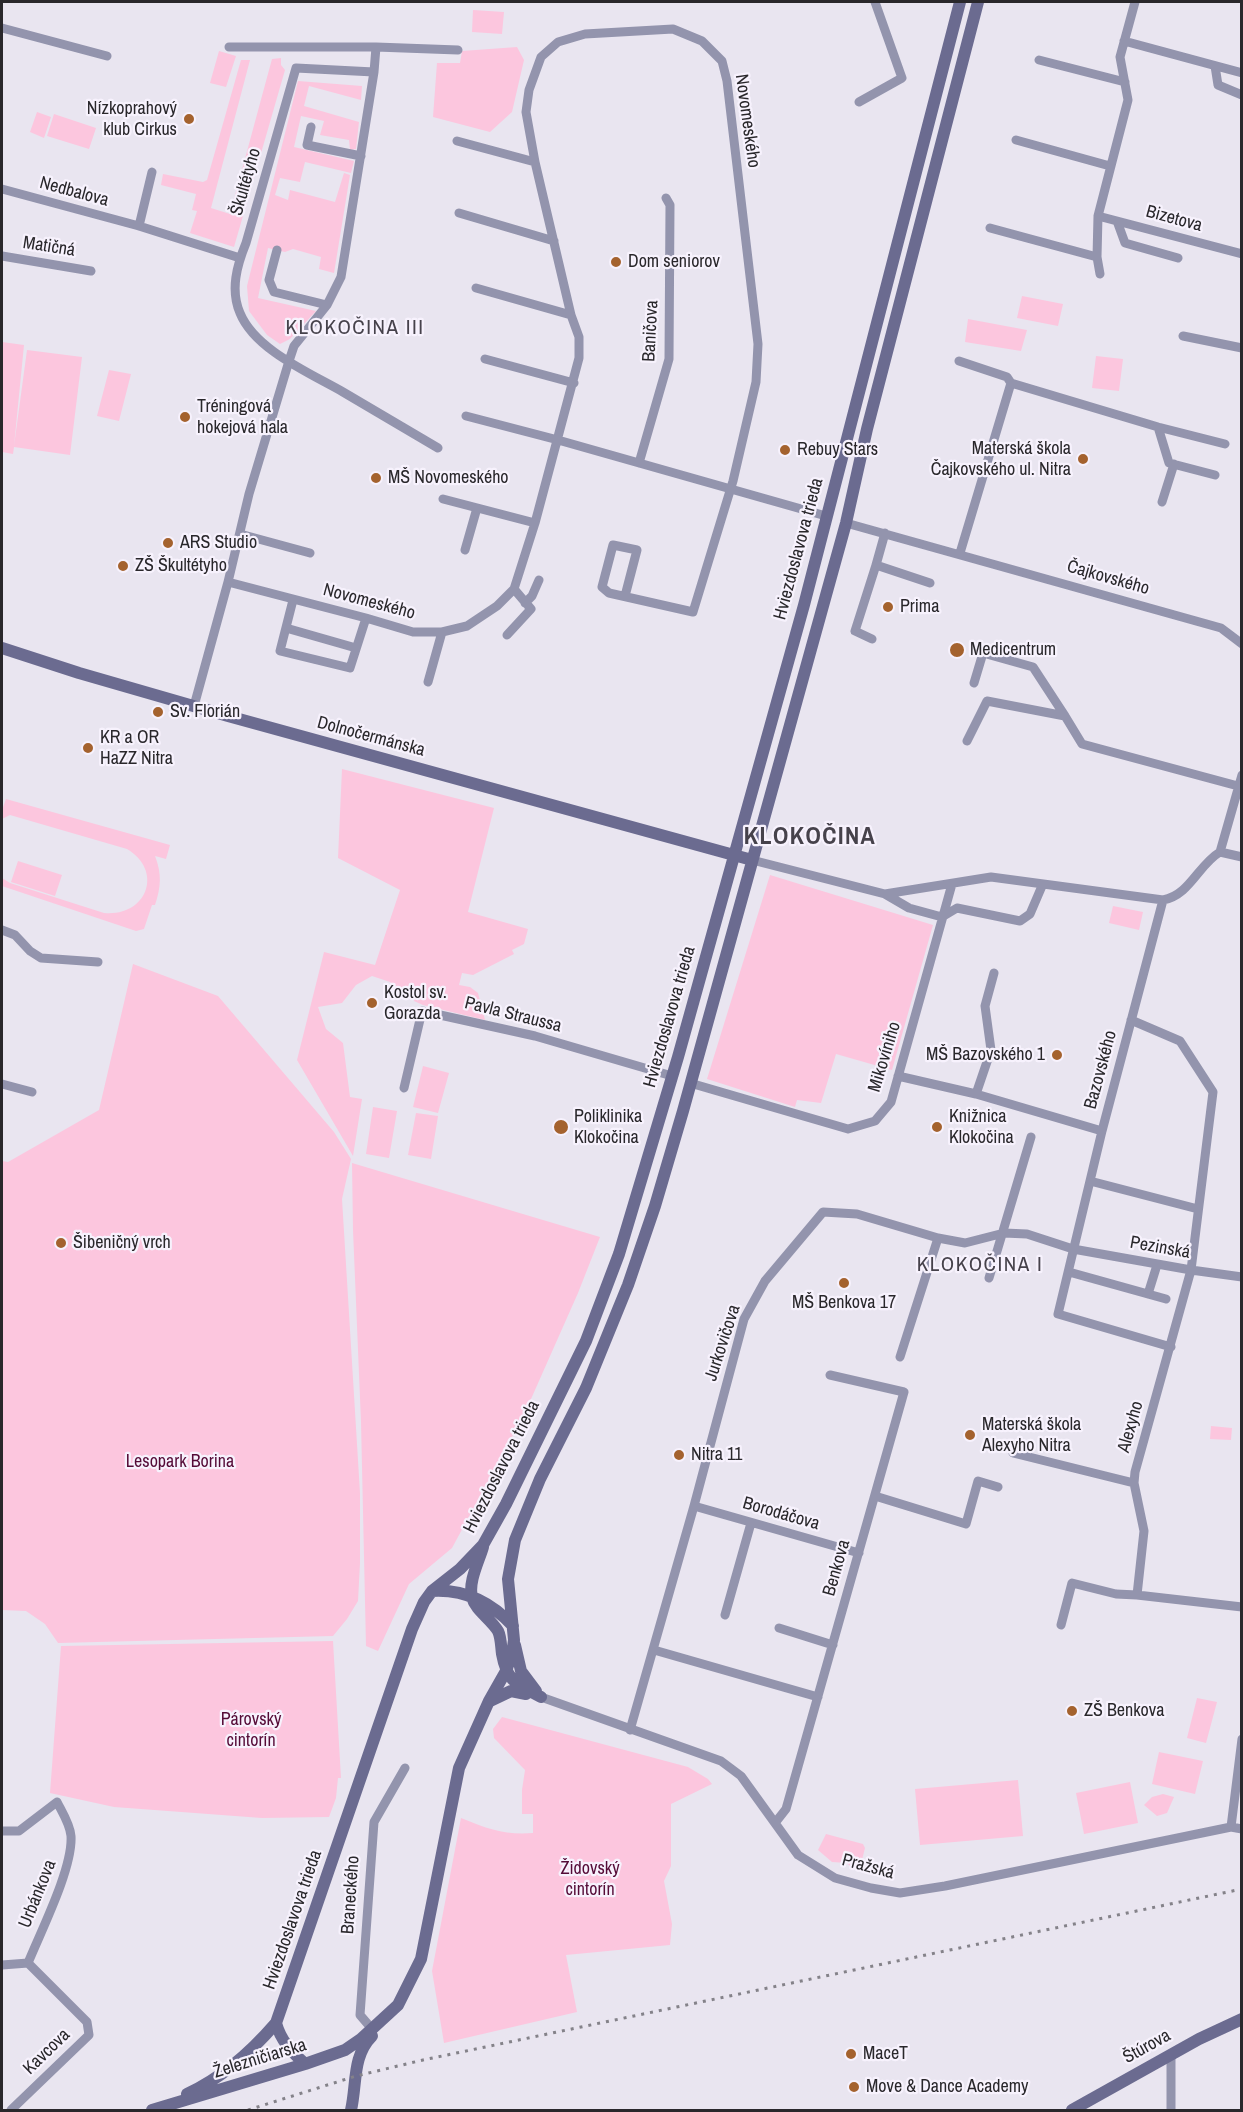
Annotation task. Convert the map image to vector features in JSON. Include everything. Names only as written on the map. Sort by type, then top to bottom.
[{"type":"street","points":[[859,102],[902,78],[875,2]]},
{"type":"street","name":"Hviezdoslavova trieda","points":[[276,2023],[412,1629],[424,1602],[432,1591],[460,1569],[483,1545],[506,1504],[586,1341],[627,1230],[785,672],[960,2]]},
{"type":"street","name":"Hviezdoslavova trieda","points":[[372,2029],[398,2005],[421,1959],[459,1768],[489,1701],[506,1671],[514,1640],[508,1580],[515,1540],[540,1479],[585,1388],[628,1285],[670,1158],[846,523],[867,429],[978,2]]},
{"type":"street","points":[[1100,274],[1096,257],[1098,216],[1128,100],[1120,57],[1135,2]]},
{"type":"street","points":[[2,28],[107,56]]},
{"type":"street","name":"Novomeského","points":[[228,582],[412,632],[442,632],[467,626],[497,606],[514,590],[535,523],[579,358],[579,337],[571,315],[535,162],[526,112],[530,90],[541,57],[558,42],[585,34],[673,29],[702,41],[722,61],[727,81],[758,344],[756,382],[730,488],[693,612],[626,596]]},
{"type":"street","points":[[1124,41],[1242,73]]},
{"type":"street","points":[[229,47],[376,47],[458,51]]},
{"type":"street","points":[[194,706],[249,494],[294,346],[327,305],[342,276],[376,47]]},
{"type":"street","points":[[1038,60],[1125,82]]},
{"type":"street","points":[[1215,66],[1218,85],[1242,95]]},
{"type":"street","name":"Škultétyho","points":[[374,72],[296,68],[240,258],[235,293],[240,315],[259,339],[289,361],[438,448]]},
{"type":"street","points":[[311,127],[307,145],[361,156]]},
{"type":"street","points":[[1016,140],[1110,166]]},
{"type":"street","points":[[457,141],[535,162]]},
{"type":"street","points":[[139,226],[152,172]]},
{"type":"street","name":"Nedbalova","points":[[2,189],[139,226],[240,258]]},
{"type":"street","name":"Baničova","points":[[639,463],[669,359],[670,205],[666,198]]},
{"type":"street","points":[[459,213],[554,241]]},
{"type":"street","name":"Bizetova","points":[[1098,216],[1242,254]]},
{"type":"street","points":[[1118,221],[1125,243],[1179,258]]},
{"type":"street","points":[[990,228],[1096,257]]},
{"type":"street","points":[[277,250],[269,280],[274,292],[327,305]]},
{"type":"street","name":"Matičná","points":[[2,256],[91,271]]},
{"type":"street","points":[[476,288],[571,315]]},
{"type":"street","points":[[1183,336],[1242,348]]},
{"type":"street","points":[[485,359],[574,383]]},
{"type":"street","points":[[959,361],[1007,377],[1011,383],[1158,427],[1225,444]]},
{"type":"street","points":[[960,554],[1011,383]]},
{"type":"street","points":[[466,417],[558,440],[846,523]]},
{"type":"street","points":[[1158,427],[1169,463],[1215,475]]},
{"type":"street","points":[[1162,502],[1174,464]]},
{"type":"street","points":[[443,499],[535,523]]},
{"type":"street","points":[[465,550],[477,508]]},
{"type":"street","name":"Čajkovského","points":[[846,523],[1221,628],[1242,644]]},
{"type":"street","points":[[872,639],[855,631],[885,533]]},
{"type":"street","points":[[240,534],[310,553]]},
{"type":"street","points":[[613,544],[637,550],[626,596],[609,593],[602,587],[613,544]]},
{"type":"street","points":[[876,565],[930,583]]},
{"type":"street","points":[[525,603],[532,596],[539,580]]},
{"type":"street","points":[[507,636],[531,609],[514,590]]},
{"type":"street","points":[[293,600],[280,651],[350,668],[366,618]]},
{"type":"street","points":[[286,628],[356,648]]},
{"type":"street","points":[[428,682],[442,632]]},
{"type":"street","name":"Dolnočermánska","points":[[2,648],[79,674],[752,860]]},
{"type":"street","points":[[974,682],[983,653],[1033,667],[1082,744],[1238,786]]},
{"type":"street","points":[[785,672],[804,678]]},
{"type":"street","points":[[967,741],[987,701],[1065,716]]},
{"type":"street","points":[[885,894],[991,878],[1163,900],[1174,897],[1181,892],[1205,863],[1220,852],[1242,775]]},
{"type":"street","points":[[1220,852],[1242,856]]},
{"type":"street","points":[[752,860],[885,894],[909,908],[942,917],[957,908],[1020,921],[1030,914],[1042,886]]},
{"type":"street","name":"Mikovíniho","points":[[690,1083],[848,1129],[875,1121],[891,1101],[952,884]]},
{"type":"street","name":"Bazovského","points":[[1163,900],[1102,1131],[1058,1314],[1171,1347]]},
{"type":"street","points":[[2,930],[15,935],[30,951],[41,958],[98,962]]},
{"type":"street","points":[[976,1094],[991,1050],[985,1006],[994,973]]},
{"type":"street","name":"Pavla Straussa","points":[[404,1088],[422,1011],[535,1036],[672,1076]]},
{"type":"street","name":"Alexyho","points":[[1131,1020],[1180,1041],[1213,1092],[1191,1270],[1135,1472],[1134,1483],[1144,1531],[1137,1595]]},
{"type":"street","points":[[672,1076],[690,1083]]},
{"type":"street","points":[[898,1076],[976,1094],[1102,1131]]},
{"type":"street","points":[[2,1084],[32,1092]]},
{"type":"street","points":[[989,1278],[1031,1137]]},
{"type":"street","points":[[1090,1181],[1198,1209]]},
{"type":"street","name":"Jurkovičova","points":[[630,1730],[694,1506],[744,1319],[765,1281],[823,1212],[856,1215],[938,1238],[965,1243],[1004,1233],[1027,1234],[1073,1249]]},
{"type":"street","points":[[900,1358],[938,1238]]},
{"type":"street","name":"Pezinská","points":[[1073,1249],[1191,1270],[1242,1276]]},
{"type":"street","points":[[1148,1294],[1157,1264]]},
{"type":"street","points":[[1069,1272],[1166,1299]]},
{"type":"street","name":"Benkova","points":[[775,1823],[786,1809],[904,1392],[830,1375]]},
{"type":"street","points":[[1013,1453],[1134,1483]]},
{"type":"street","points":[[875,1496],[966,1524],[978,1481],[998,1487]]},
{"type":"street","name":"Borodáčova","points":[[694,1506],[859,1553]]},
{"type":"street","points":[[725,1615],[751,1523]]},
{"type":"street","points":[[483,1545],[472,1583],[472,1596],[476,1605],[499,1634],[506,1671],[517,1684],[541,1696]]},
{"type":"street","points":[[1061,1625],[1072,1583],[1116,1594],[1242,1607]]},
{"type":"street","points":[[432,1591],[450,1590],[472,1596],[501,1613],[513,1626]]},
{"type":"street","points":[[779,1628],[833,1645]]},
{"type":"street","points":[[514,1640],[521,1671],[530,1686],[541,1696]]},
{"type":"street","points":[[654,1650],[818,1697]]},
{"type":"street","points":[[489,1701],[510,1690],[541,1696]]},
{"type":"street","name":"Pražská","points":[[541,1696],[721,1761],[741,1776],[798,1855],[835,1878],[871,1888],[900,1893],[945,1886],[1231,1827],[1242,1829]]},
{"type":"street","points":[[1231,1827],[1242,1739]]},
{"type":"street","name":"Braneckého","points":[[372,2029],[360,2015],[374,1822],[405,1768]]},
{"type":"street","name":"Urbánkova","points":[[2,1832],[20,1832],[57,1802],[71,1835],[69,1862],[28,1963]]},
{"type":"street","points":[[2,1965],[28,1963]]},
{"type":"street","name":"Kavcova","points":[[11,2110],[89,2035],[87,2022],[28,1963]]},
{"type":"street","points":[[351,2110],[356,2069],[363,2046],[386,2022],[398,2005]]},
{"type":"street","name":"Štúrova","points":[[1072,2110],[1199,2039],[1242,2019]]},
{"type":"street","points":[[276,2023],[279,2035],[287,2047],[305,2064]]},
{"type":"street","name":"Železničiarska","points":[[152,2110],[196,2090],[224,2073],[259,2043],[276,2023]]},
{"type":"street","name":"Železničiarska","points":[[152,2110],[322,2059],[345,2050],[372,2029]]},
{"type":"street","points":[[1171,2054],[1171,2110]]},
{"type":"street","points":[[322,2059],[348,2058],[356,2069]]},
{"type":"green space","points":[[473,10],[504,12],[502,34],[472,32]]},
{"type":"green space","points":[[517,47],[524,60],[512,112],[490,132],[433,117],[437,63],[460,63],[462,51]]},
{"type":"green space","points":[[219,51],[236,56],[226,87],[210,83]]},
{"type":"green space","points":[[281,58],[281,65],[285,70],[234,247],[190,233],[197,211],[192,210],[196,194],[161,185],[163,174],[203,182],[207,180],[241,60],[250,60],[211,208],[230,214],[272,59]]},
{"type":"green space","points":[[298,81],[362,86],[361,100],[309,86],[304,106],[359,122],[356,149],[350,150],[349,140],[320,135],[324,121],[301,116],[294,147],[354,161],[351,173],[305,162],[300,182],[280,178],[275,195],[288,200],[290,190],[335,202],[344,173],[350,175],[334,273],[319,269],[321,257],[293,249],[285,252],[268,248],[258,298],[316,311],[290,339],[280,344],[267,335],[249,311],[247,286]]},
{"type":"green space","points":[[37,112],[51,117],[44,138],[30,132]]},
{"type":"green space","points":[[54,114],[96,128],[89,149],[47,136]]},
{"type":"green space","points":[[1022,296],[1063,304],[1058,326],[1017,318]]},
{"type":"green space","points":[[968,319],[1027,330],[1021,351],[965,342]]},
{"type":"green space","points":[[2,342],[24,345],[14,446],[27,350],[82,357],[70,455],[14,447],[13,454],[2,452]]},
{"type":"green space","points":[[1096,356],[1123,359],[1119,391],[1092,388]]},
{"type":"green space","points":[[109,370],[131,374],[119,421],[97,416]]},
{"type":"green space","points":[[342,769],[494,808],[468,912],[528,929],[524,944],[512,950],[514,954],[473,975],[462,973],[459,985],[470,987],[478,993],[485,1020],[423,1005],[414,1001],[416,993],[406,991],[405,995],[390,982],[372,976],[356,985],[342,1003],[318,1007],[326,1029],[343,1043],[350,1097],[362,1099],[353,1156],[297,1060],[324,952],[375,965],[400,890],[338,858]]},
{"type":"green space","points":[[6,799],[170,845],[166,859],[155,856],[160,875],[159,886],[155,905],[152,905],[144,929],[136,931],[2,886],[2,878],[10,883],[104,913],[131,908],[140,900],[147,880],[145,869],[138,858],[127,849],[10,815],[2,819]]},
{"type":"green space","points":[[18,861],[62,875],[55,896],[11,882]]},
{"type":"green space","points":[[770,875],[933,925],[892,1070],[836,1054],[821,1103],[797,1100],[795,1107],[707,1079]]},
{"type":"green space","points":[[1113,906],[1143,912],[1139,930],[1109,923]]},
{"type":"green space","name":"Lesopark Borina","points":[[133,964],[218,996],[334,1132],[351,1159],[342,1199],[360,1493],[360,1563],[358,1601],[333,1636],[58,1643],[45,1624],[26,1611],[2,1610],[2,1161],[8,1162],[99,1110]]},
{"type":"green space","points":[[423,1066],[449,1073],[438,1113],[413,1107]]},
{"type":"green space","points":[[373,1107],[397,1111],[389,1158],[366,1154]]},
{"type":"green space","points":[[416,1113],[438,1116],[431,1159],[408,1155]]},
{"type":"green space","points":[[352,1163],[600,1237],[578,1293],[512,1437],[452,1548],[409,1584],[378,1651],[366,1646]]},
{"type":"green space","points":[[1211,1426],[1232,1428],[1231,1440],[1210,1439]]},
{"type":"green space","name":"Párovský cintorín","points":[[333,1641],[341,1778],[338,1778],[336,1798],[329,1817],[262,1818],[114,1807],[50,1793],[61,1646]]},
{"type":"green space","points":[[1197,1698],[1217,1702],[1206,1743],[1187,1738]]},
{"type":"green space","name":"Židovský cintorín","points":[[502,1717],[688,1767],[712,1784],[671,1804],[671,1866],[664,1881],[672,1924],[670,1945],[566,1955],[577,2012],[444,2043],[432,1971],[461,1818],[498,1831],[533,1833],[533,1814],[522,1814],[525,1770],[494,1738],[493,1729]]},
{"type":"green space","points":[[1159,1752],[1203,1761],[1195,1794],[1152,1784]]},
{"type":"green space","points":[[1018,1780],[1023,1836],[920,1845],[915,1789]]},
{"type":"green space","points":[[1130,1782],[1138,1823],[1084,1834],[1076,1793]]},
{"type":"green space","points":[[1163,1794],[1174,1797],[1167,1813],[1157,1816],[1144,1805],[1152,1797]]},
{"type":"green space","points":[[826,1834],[863,1844],[865,1848],[860,1868],[852,1868],[847,1863],[832,1862],[818,1850]]},
{"type":"railway","points":[[248,2110],[356,2076],[423,2060],[1242,1889]]},
{"type":"place","name":"Nízkoprahový klub Cirkus","points":[[189,119]]},
{"type":"place","name":"Dom seniorov","points":[[616,262]]},
{"type":"place","name":"Tréningová hokejová hala","points":[[185,417]]},
{"type":"place","name":"Rebuy Stars","points":[[785,450]]},
{"type":"place","name":"Materská škola Čajkovského ul. Nitra","points":[[1083,459]]},
{"type":"place","name":"MŠ Novomeského","points":[[376,478]]},
{"type":"place","name":"ARS Studio","points":[[168,543]]},
{"type":"place","name":"ZŠ Škultétyho","points":[[123,566]]},
{"type":"place","name":"Prima","points":[[888,607]]},
{"type":"place","name":"Medicentrum","points":[[957,650]]},
{"type":"place","name":"Sv. Florián","points":[[158,712]]},
{"type":"place","name":"KR a OR HaZZ Nitra","points":[[88,748]]},
{"type":"place","name":"Kostol sv. Gorazda","points":[[372,1003]]},
{"type":"place","name":"MŠ Bazovského 1","points":[[1057,1055]]},
{"type":"place","name":"Poliklinika Klokočina","points":[[561,1127]]},
{"type":"place","name":"Knižnica Klokočina","points":[[937,1127]]},
{"type":"place","name":"Šibeničný vrch","points":[[61,1243]]},
{"type":"place","name":"MŠ Benkova 17","points":[[844,1283]]},
{"type":"place","name":"Materská škola Alexyho Nitra","points":[[970,1435]]},
{"type":"place","name":"Nitra 11","points":[[679,1455]]},
{"type":"place","name":"ZŠ Benkova","points":[[1072,1711]]},
{"type":"place","name":"MaceT","points":[[851,2054]]},
{"type":"place","name":"Move & Dance Academy","points":[[854,2087]]},
{"type":"district","name":"KLOKOČINA III","points":[[355,328]]},
{"type":"district","name":"KLOKOČINA","points":[[810,838]]},
{"type":"district","name":"KLOKOČINA I","points":[[980,1265]]}]
